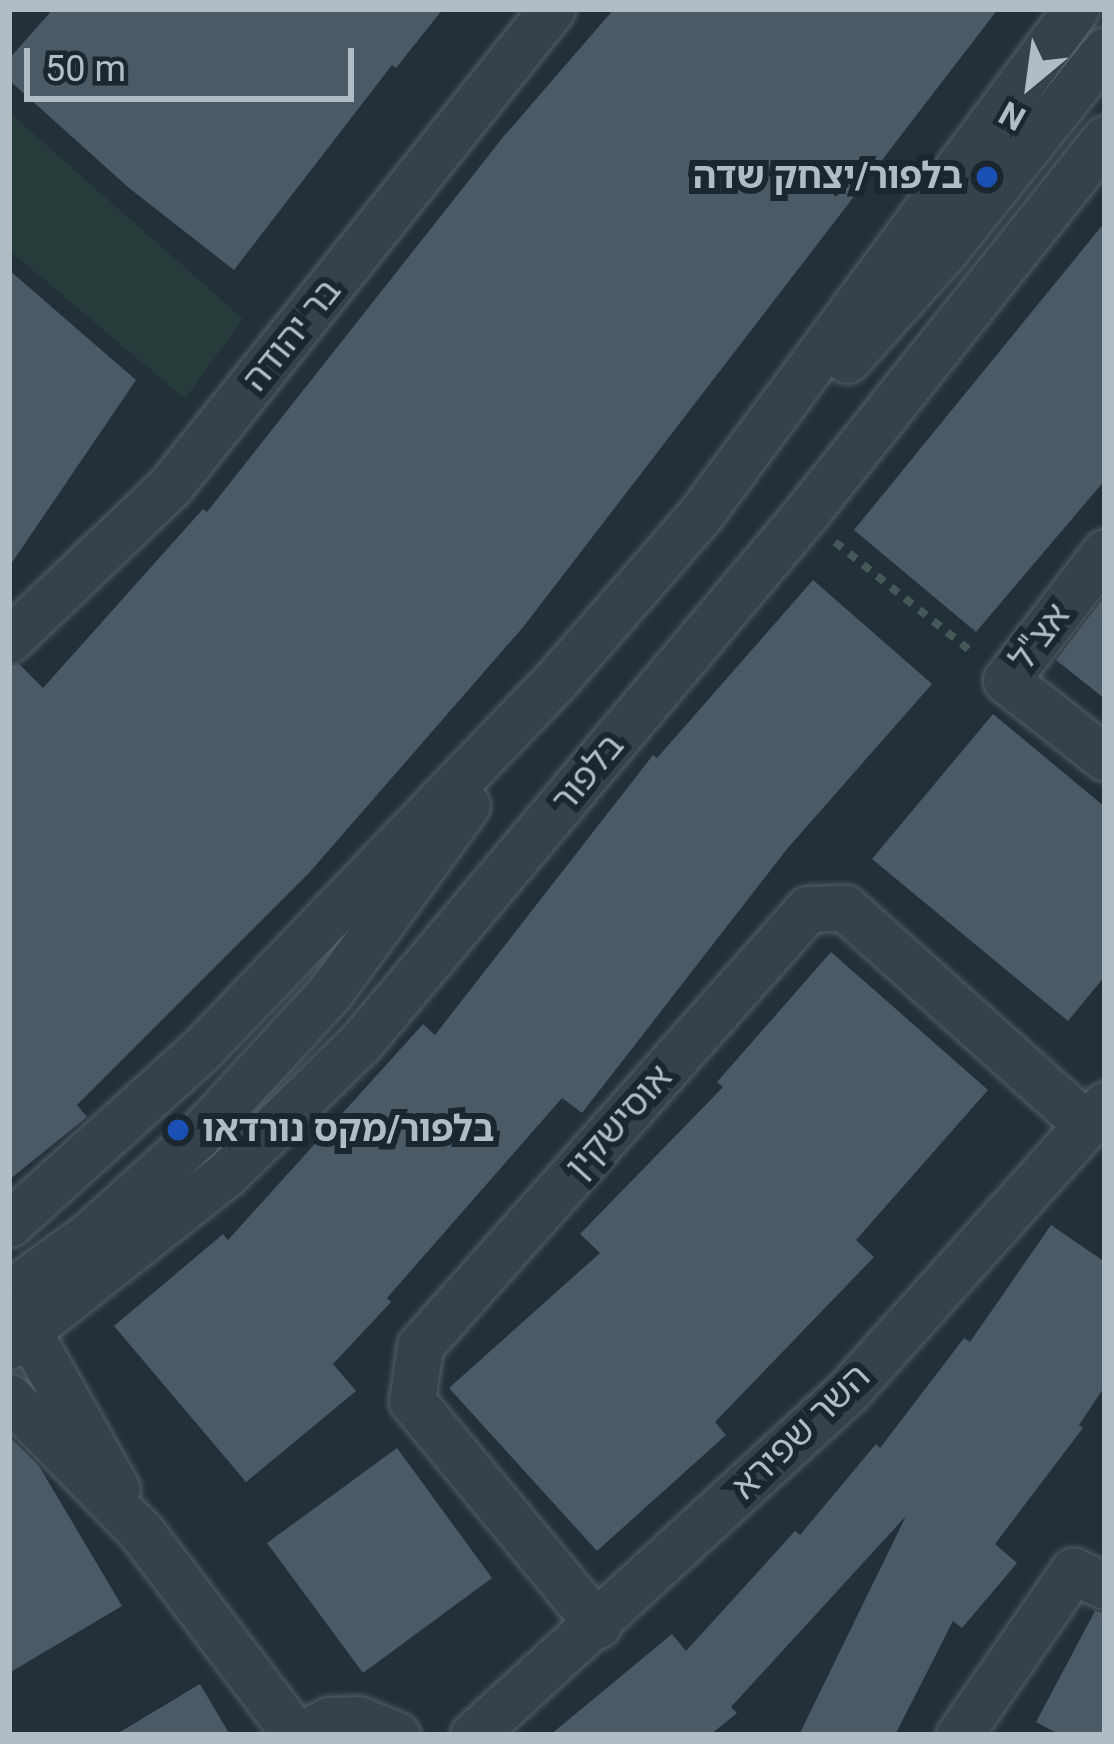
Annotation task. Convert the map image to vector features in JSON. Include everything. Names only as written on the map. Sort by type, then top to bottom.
[{"type":"street","name":"בר יהודה","points":[[9,640],[171,485],[552,9]]},
{"type":"street","points":[[700,515],[1076,9]]},
{"type":"street","points":[[9,1224],[201,1050],[556,680],[700,515],[944,252],[1105,50]]},
{"type":"street","name":"בלפור","points":[[16,1330],[225,1175],[360,1043],[803,517],[1105,139]]},
{"type":"street","name":"אצ\"ל","points":[[1105,552],[1006,680],[1105,758]]},
{"type":"street","points":[[9,1293],[91,1234],[196,1138],[331,991],[556,680]]},
{"type":"street","name":"אוסישקין","points":[[598,1625],[412,1401],[420,1346],[808,910],[844,908],[1096,1115]]},
{"type":"street","name":"השר שפירא","points":[[472,1735],[598,1625],[848,1391],[1096,1115]]},
{"type":"street","points":[[91,1234],[225,1175]]},
{"type":"street","points":[[16,1330],[142,1533],[298,1735],[329,1720],[358,1719],[397,1735]]},
{"type":"street","points":[[9,1397],[142,1533]]},
{"type":"street","points":[[959,1735],[1073,1571],[1105,1586]]},
{"type":"path","points":[[803,517],[1006,680]]},
{"type":"green space","points":[[9,112],[243,319],[185,399],[9,250]]},
{"type":"building","points":[[53,9],[443,9],[396,68],[392,65],[234,270],[129,188],[9,80],[9,59]]},
{"type":"building","points":[[614,9],[998,9],[524,626],[309,873],[77,1105],[87,1117],[9,1180],[9,666],[19,664],[43,688],[203,509],[207,512],[504,136]]},
{"type":"building","points":[[1105,222],[1105,480],[976,632],[854,530]]},
{"type":"building","points":[[9,270],[136,380],[9,567]]},
{"type":"building","points":[[813,580],[932,684],[787,849],[582,1113],[562,1098],[333,1364],[356,1391],[246,1482],[114,1326],[223,1234],[228,1240],[423,1024],[435,1035],[653,755],[657,758]]},
{"type":"building","points":[[1105,596],[1105,699],[1056,660]]},
{"type":"building","points":[[993,714],[1105,807],[1105,976],[1068,1021],[872,859]]},
{"type":"building","points":[[831,952],[988,1090],[856,1240],[874,1257],[715,1422],[726,1435],[597,1551],[449,1388],[600,1253],[580,1234],[723,1087],[717,1082]]},
{"type":"building","points":[[1051,1225],[1105,1262],[1105,1386],[1079,1425],[1083,1428],[995,1544],[1017,1563],[962,1628],[953,1621],[895,1735],[799,1735],[906,1516],[731,1707],[737,1713],[710,1735],[550,1735],[672,1634],[686,1651],[795,1531],[800,1535],[876,1444],[880,1448],[964,1338],[970,1342]]},
{"type":"building","points":[[9,1436],[39,1466],[122,1606],[9,1673]]},
{"type":"building","points":[[397,1448],[492,1578],[363,1673],[267,1543]]},
{"type":"building","points":[[1095,1611],[1105,1613],[1105,1735],[1060,1735],[1036,1722]]},
{"type":"building","points":[[200,1684],[230,1735],[115,1735]]},
{"type":"place","name":"בלפור/יצחק שדה","points":[[987,177]]},
{"type":"place","name":"בלפור/מקס נורדאו","points":[[178,1130]]}]
